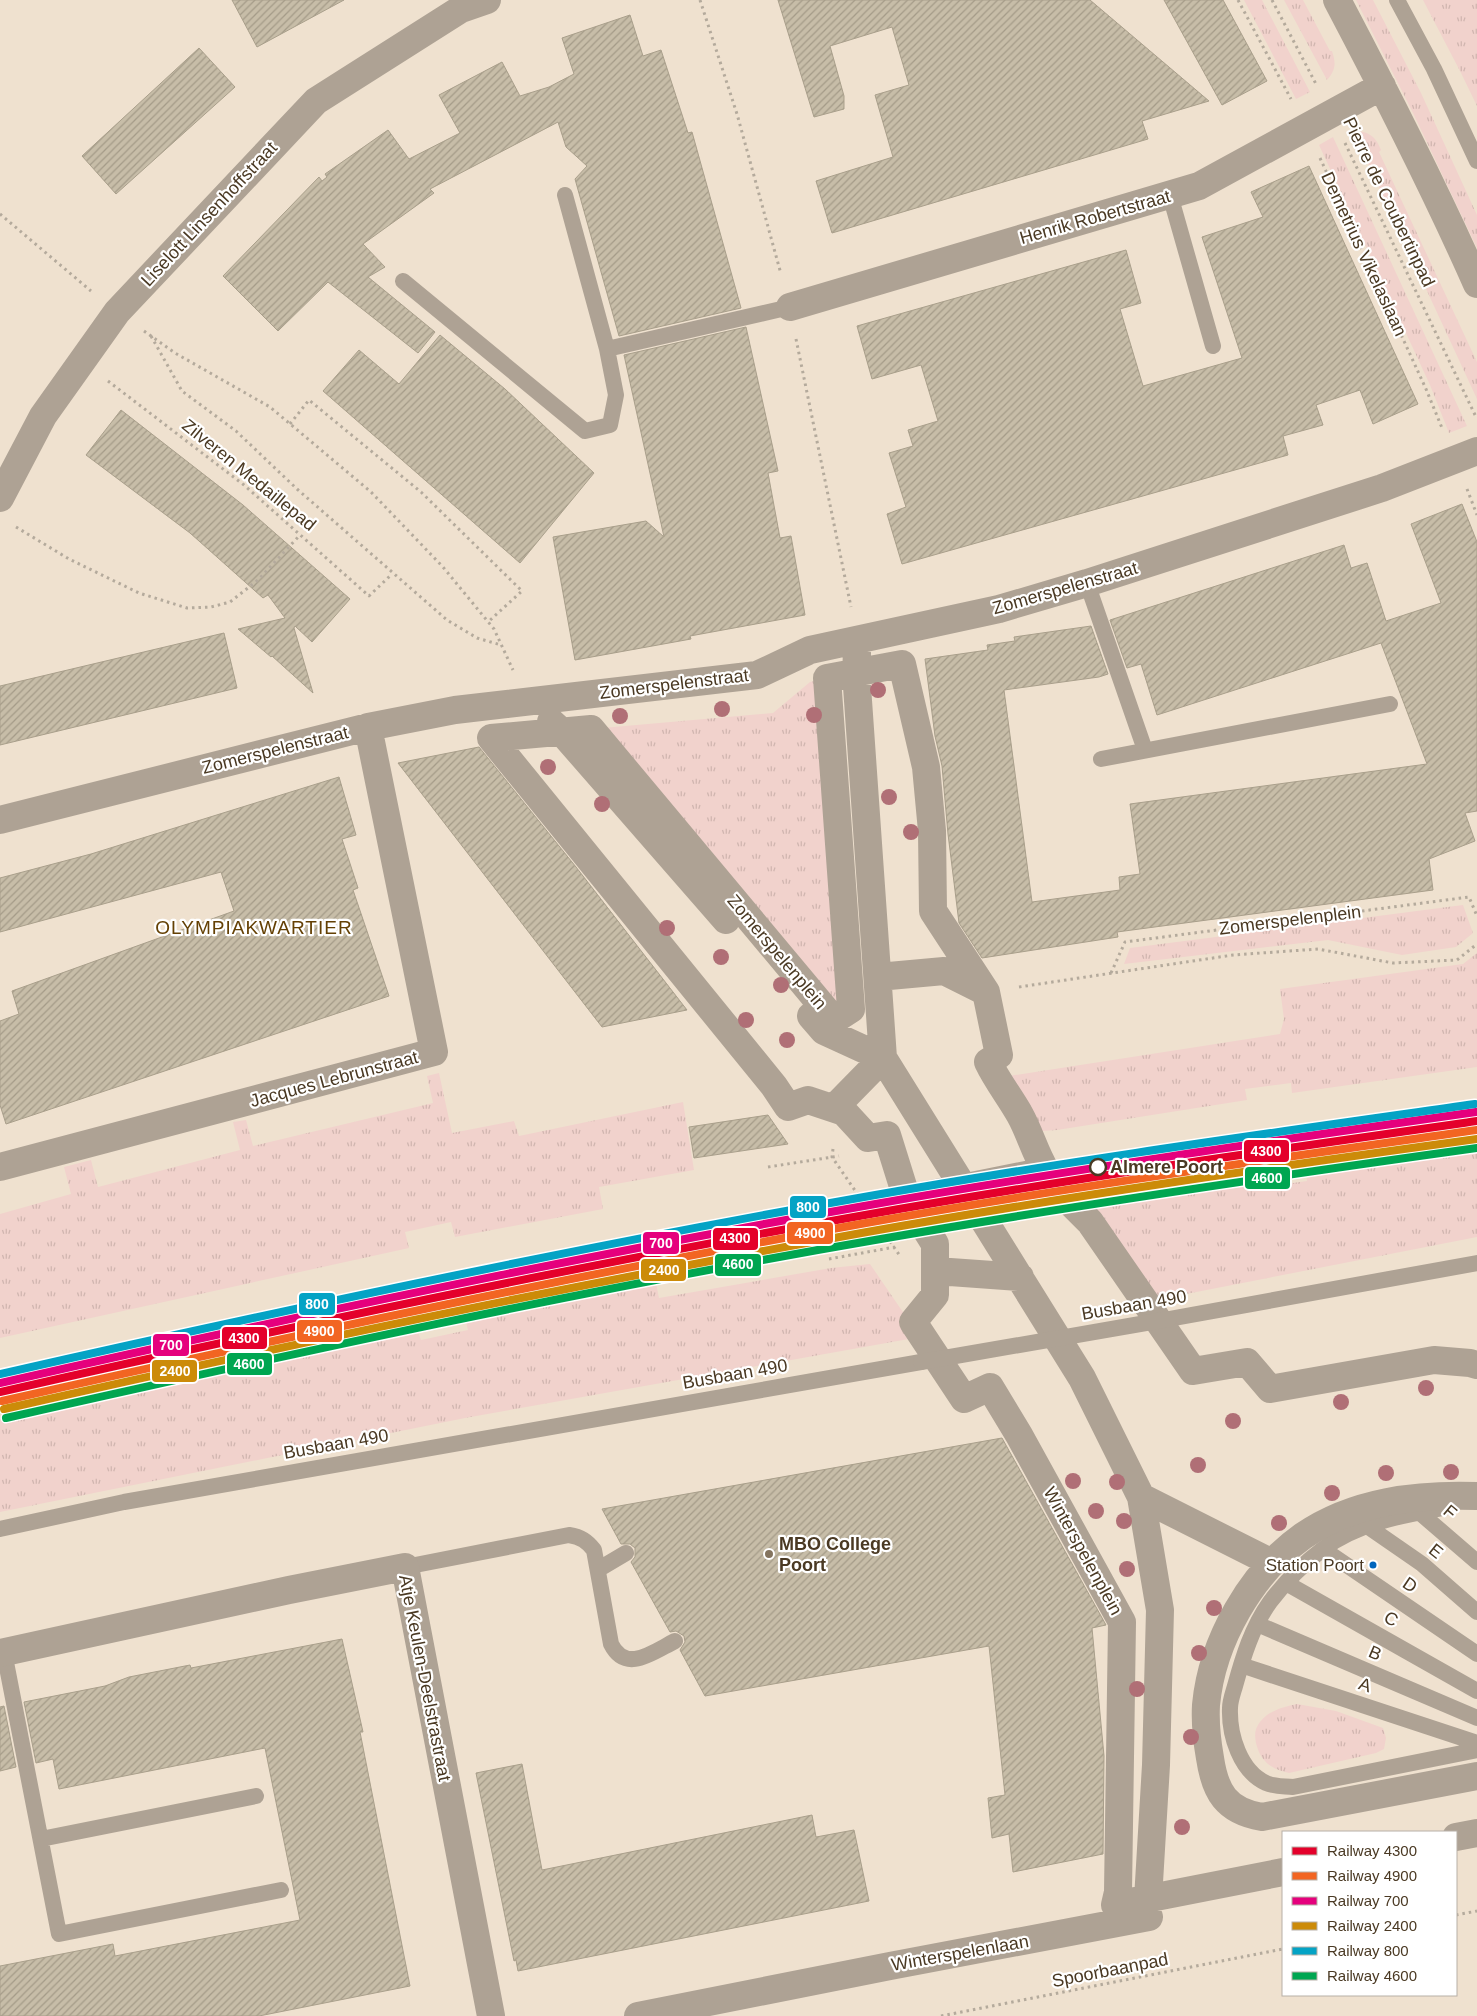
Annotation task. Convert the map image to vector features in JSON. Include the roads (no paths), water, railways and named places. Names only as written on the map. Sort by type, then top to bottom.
[{"type":"street","name":"Liselott Linsenhoffstraat","points":[[0,498],[43,416],[117,312],[316,101],[461,9],[487,0]]},
{"type":"street","points":[[1337,0],[1454,232],[1477,284]]},
{"type":"street","name":"Henrik Robertstraat","points":[[790,307],[1199,186],[1382,86]]},
{"type":"street","name":"Zomerspelenstraat","points":[[0,820],[368,727],[455,710],[757,675],[810,650],[999,609],[1087,583],[1382,488],[1466,456]]},
{"type":"street","points":[[858,639],[856,672],[884,1058],[1082,1378],[1141,1497],[1160,1610],[1156,1765],[1148,1908]]},
{"type":"street","name":"Zomerspelenplein","points":[[907,1199],[887,1135],[868,1138],[844,1112],[808,1100],[788,1107],[774,1086],[491,738],[591,729],[834,1020],[851,1009],[827,678],[902,664],[926,766],[932,831],[933,911],[986,992],[999,1055],[988,1062],[1020,1116],[1034,1151],[1046,1171]]},
{"type":"street","name":"Zomerspelenplein","points":[[527,701],[562,732],[824,1031],[884,1058]]},
{"type":"street","name":"Jacques Lebrunstraat","points":[[0,1167],[434,1052],[368,727]]},
{"type":"street","points":[[878,976],[944,971],[986,992]]},
{"type":"street","points":[[834,1108],[884,1058]]},
{"type":"street","points":[[907,1199],[1046,1171],[1064,1196],[1090,1222],[1193,1371],[1247,1362],[1270,1389],[1434,1360],[1470,1362],[1477,1365]]},
{"type":"street","name":"Winterspelenplein","points":[[907,1199],[935,1244],[935,1295],[913,1322],[964,1399],[990,1388],[1019,1435],[1122,1622],[1118,1892],[1115,1905],[1148,1908],[1282,1872]]},
{"type":"street","points":[[936,1271],[1020,1277]]},
{"type":"street","points":[[1475,1503],[1440,1496],[1378,1503],[1330,1520],[1303,1536],[1279,1573],[1252,1589],[1236,1614],[1223,1641],[1210,1680],[1206,1706],[1208,1749],[1216,1782],[1225,1800],[1233,1808],[1246,1814],[1262,1817],[1477,1776]]},
{"type":"street","points":[[1141,1497],[1279,1573]]},
{"type":"street","name":"Atje Keulen-Deelstrastraat","points":[[2,1652],[405,1567],[491,2016]]},
{"type":"street","points":[[1457,1837],[1477,1833]]},
{"type":"street","points":[[1457,1856],[1477,1852]]},
{"type":"street","name":"Winterspelenlaan","points":[[638,2016],[890,1966],[1148,1908],[1282,1890]]},
{"type":"lane","points":[[1397,0],[1434,69],[1477,161]]},
{"type":"lane","points":[[1170,195],[1213,346]]},
{"type":"lane","points":[[403,281],[584,431],[610,425],[616,395],[607,349],[565,196]]},
{"type":"lane","points":[[607,349],[790,307]]},
{"type":"lane","points":[[1087,583],[1145,750]]},
{"type":"lane","points":[[1100,759],[1390,704]]},
{"type":"lane","name":"Busbaan 490","points":[[0,1530],[124,1502],[1169,1319],[1477,1263]]},
{"type":"lane","points":[[1475,1503],[1383,1520],[1337,1539],[1323,1549],[1279,1573],[1270,1603],[1257,1624],[1241,1665],[1230,1706],[1233,1736],[1242,1760],[1258,1778],[1268,1784],[1292,1786],[1477,1750]]},
{"type":"lane","name":"F","points":[[1419,1512],[1477,1562]]},
{"type":"lane","name":"E","points":[[1367,1526],[1422,1564],[1477,1612]]},
{"type":"lane","points":[[405,1567],[569,1535],[579,1537],[588,1542],[594,1550],[599,1568],[611,1644],[618,1655],[631,1660],[638,1659],[675,1641]]},
{"type":"lane","name":"D","points":[[1323,1549],[1477,1654]]},
{"type":"lane","points":[[599,1568],[626,1553]]},
{"type":"lane","name":"C","points":[[1279,1573],[1477,1690]]},
{"type":"lane","name":"B","points":[[1257,1624],[1477,1718]]},
{"type":"lane","points":[[2,1652],[59,1934],[281,1890]]},
{"type":"lane","name":"A","points":[[1241,1665],[1477,1742]]},
{"type":"lane","points":[[41,1839],[256,1796]]},
{"type":"rail line","name":"800","points":[[0,1374],[431,1280],[755,1217],[1093,1159],[1475,1104]]},
{"type":"rail line","name":"700","points":[[0,1383],[431,1289],[647,1246],[940,1193],[1094,1168],[1476,1112]]},
{"type":"rail line","name":"4300","points":[[0,1392],[431,1298],[756,1235],[1094,1177],[1477,1121]]},
{"type":"rail line","name":"4900","points":[[2,1401],[433,1307],[757,1243],[1018,1197],[1477,1130]]},
{"type":"rail line","name":"2400","points":[[4,1409],[434,1316],[650,1272],[867,1232],[1171,1182],[1477,1139]]},
{"type":"rail line","name":"4600","points":[[6,1418],[439,1323],[766,1259],[1100,1203],[1477,1148]]},
{"type":"place","name":"Almere Poort","points":[[1098,1167]]},
{"type":"place","name":"MBO College Poort","points":[[769,1554]]},
{"type":"place","name":"Station Poort","points":[[1373,1565]]},
{"type":"district","name":"OLYMPIAKWARTIER","points":[[254,927]]}]
